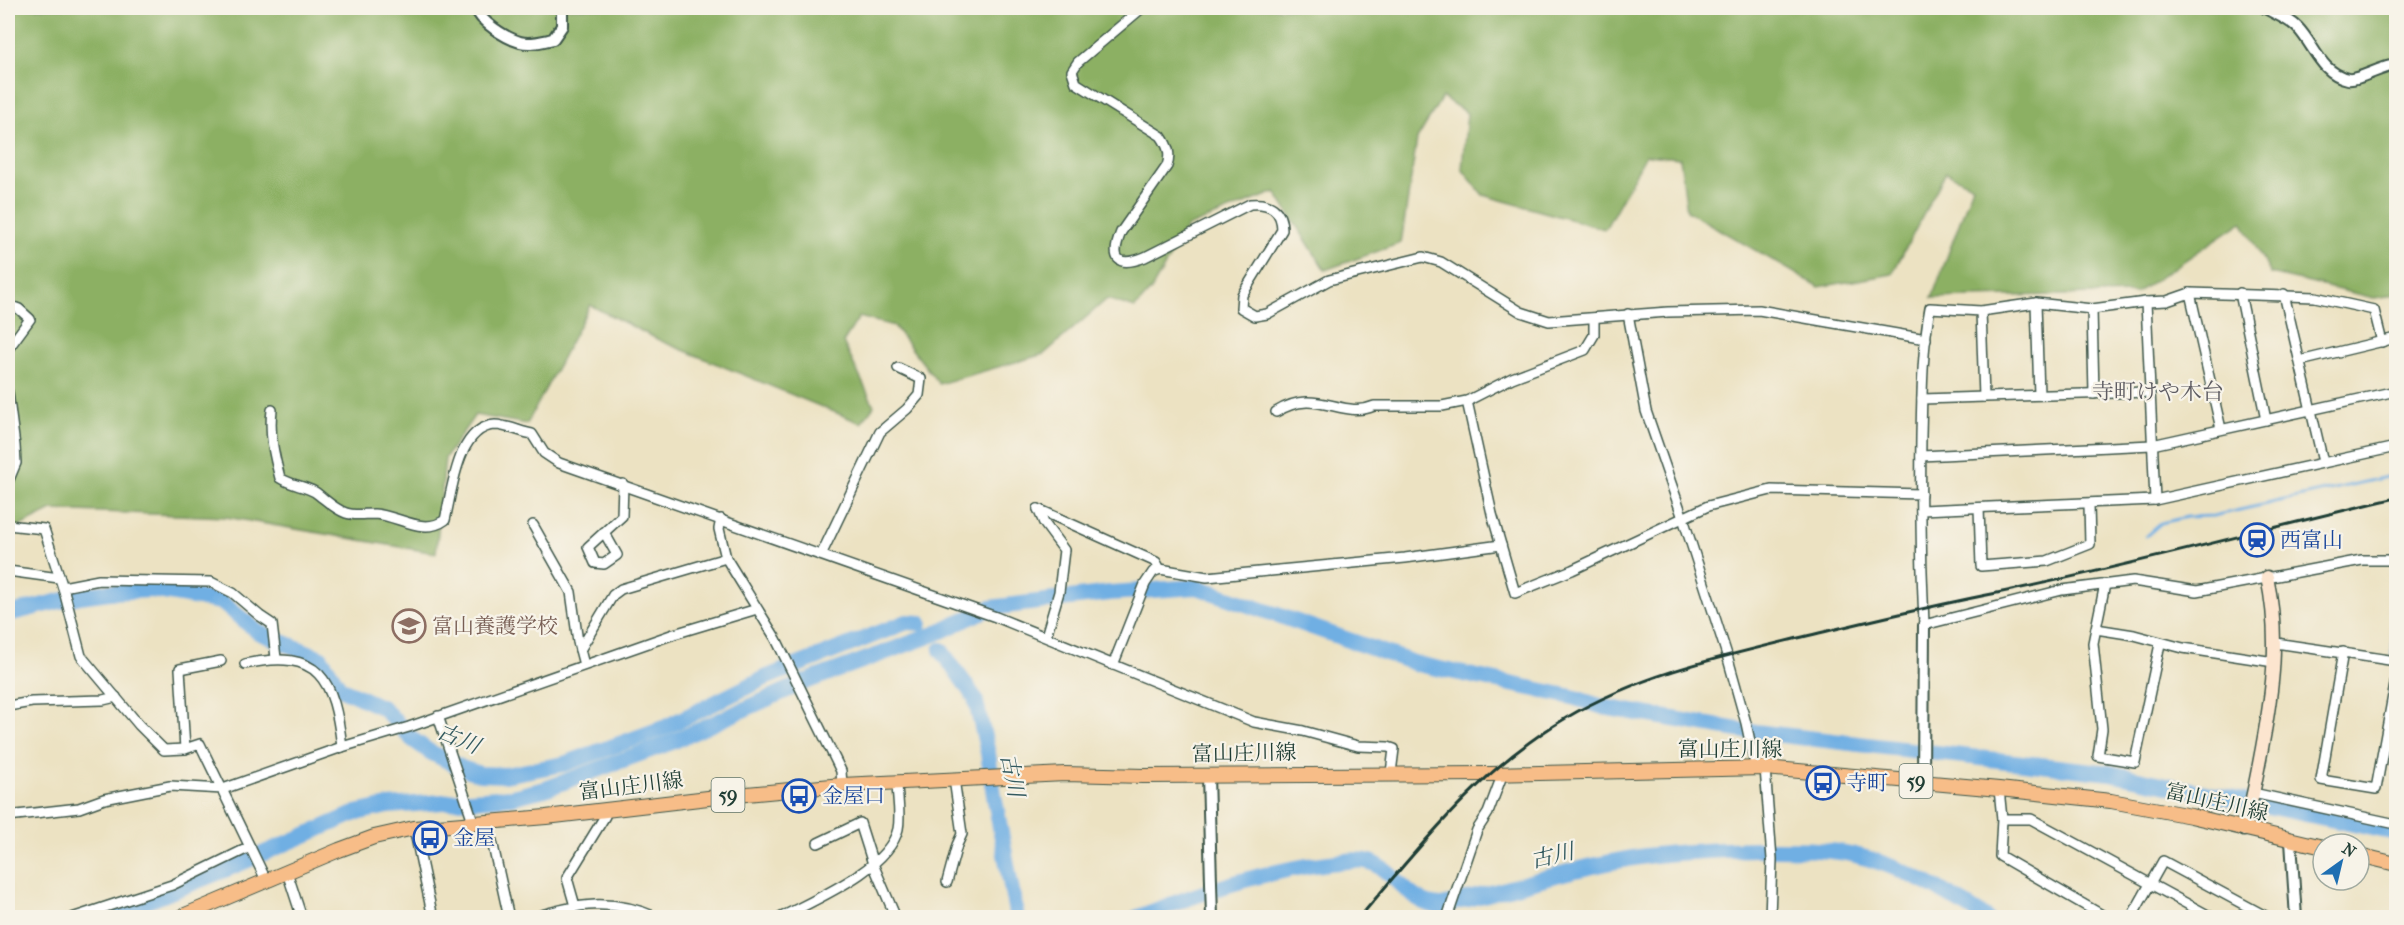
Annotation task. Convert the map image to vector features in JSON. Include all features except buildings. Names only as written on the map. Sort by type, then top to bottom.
[{"type":"main road","points":[[2244,830],[2272,691],[2276,643],[2273,607],[2267,577]]},
{"type":"main road","name":"富山庄川線","points":[[178,918],[374,837],[414,828],[604,811],[724,796],[842,785],[1000,776],[1760,769],[1923,782],[2111,801],[2191,816],[2311,845]]},
{"type":"main road","points":[[2371,858],[2397,864]]},
{"type":"street","points":[[476,8],[477,12],[495,28],[522,43],[553,39],[562,26],[562,8]]},
{"type":"street","points":[[1142,8],[1078,62],[1072,71],[1076,83],[1161,136],[1168,145],[1170,158],[1167,166],[1121,232],[1115,251],[1118,259],[1124,262],[1130,262],[1250,204],[1261,203],[1272,206],[1278,213],[1282,221],[1282,230],[1242,295],[1242,308],[1255,316],[1267,314],[1329,280],[1423,257],[1441,262],[1521,312],[1549,321],[1594,319],[1628,314],[1759,310],[1926,339]]},
{"type":"street","points":[[2265,8],[2296,26],[2321,63],[2343,77],[2356,79],[2368,72],[2397,66]]},
{"type":"street","points":[[2190,293],[2221,429]]},
{"type":"street","points":[[1923,782],[1924,625],[1921,456],[1922,399],[1930,308],[1981,311],[2036,303],[2092,309],[2167,301],[2190,293],[2284,294],[2315,297],[2374,310],[2382,342]]},
{"type":"street","points":[[2240,293],[2266,420]]},
{"type":"street","points":[[2284,294],[2323,462]]},
{"type":"street","points":[[2146,302],[2155,500]]},
{"type":"street","points":[[2036,303],[2039,396]]},
{"type":"street","points":[[8,304],[19,309],[30,320],[8,349]]},
{"type":"street","points":[[2092,309],[2094,394]]},
{"type":"street","points":[[1981,311],[1984,397]]},
{"type":"street","points":[[1628,314],[1646,411],[1683,518],[1746,723],[1750,743],[1760,769],[1772,859],[1770,918]]},
{"type":"street","points":[[1276,412],[1286,405],[1311,400],[1354,410],[1366,410],[1374,406],[1442,406],[1467,401],[1512,378],[1585,350],[1594,335],[1594,319]]},
{"type":"street","points":[[2300,361],[2397,338]]},
{"type":"street","points":[[821,555],[880,432],[908,409],[919,395],[921,379],[898,368]]},
{"type":"street","points":[[1921,456],[2152,445],[2397,391]]},
{"type":"street","points":[[8,392],[16,463],[8,482]]},
{"type":"street","points":[[1922,399],[2149,392]]},
{"type":"street","points":[[1467,401],[1492,514],[1515,593],[1572,570],[1708,506],[1771,490],[1921,494]]},
{"type":"street","points":[[272,410],[270,427],[272,447],[280,478],[292,485],[309,490],[339,511],[350,515],[376,514],[425,527],[436,526],[445,520],[460,455],[468,441],[480,430],[495,425],[532,434],[544,453],[559,463],[973,608],[1254,722],[1303,731],[1358,746],[1394,749],[1391,774]]},
{"type":"street","points":[[1921,510],[2089,505],[2155,500],[2397,447]]},
{"type":"street","points":[[604,532],[622,516],[623,484]]},
{"type":"street","points":[[1979,508],[1981,566],[2046,561],[2090,544],[2089,505]]},
{"type":"street","points":[[1046,636],[1059,592],[1064,550],[1044,524],[1038,509],[1156,562],[1160,569]]},
{"type":"street","points":[[721,519],[719,529],[726,558],[776,639],[792,676],[841,771],[842,785]]},
{"type":"street","points":[[8,525],[44,529],[81,656],[139,725],[164,750],[185,749],[200,744],[266,880]]},
{"type":"street","points":[[533,525],[571,592],[584,665]]},
{"type":"street","points":[[1113,665],[1145,584],[1152,572],[1160,569],[1207,577],[1405,558],[1501,545]]},
{"type":"street","points":[[580,650],[614,595],[621,589],[726,558]]},
{"type":"street","points":[[1924,625],[2062,590],[2105,584],[2133,581],[2197,591],[2362,560],[2397,561]]},
{"type":"street","points":[[8,571],[62,585],[99,580],[211,582],[233,593],[273,624],[276,654]]},
{"type":"street","points":[[2105,584],[2093,643],[2102,729],[2098,756],[2135,762],[2160,644]]},
{"type":"street","points":[[8,816],[79,808],[104,799],[170,786],[223,789],[342,747],[410,727],[584,665],[757,609]]},
{"type":"street","points":[[2096,629],[2134,635],[2160,644],[2274,662]]},
{"type":"street","points":[[2276,643],[2397,661]]},
{"type":"street","points":[[2343,652],[2321,780],[2376,789],[2397,679]]},
{"type":"street","points":[[245,664],[276,654],[314,667],[333,696],[342,747]]},
{"type":"street","points":[[185,749],[180,669],[220,661]]},
{"type":"street","points":[[8,706],[32,702],[103,700],[116,697]]},
{"type":"street","points":[[438,716],[469,809],[481,823],[509,918]]},
{"type":"street","points":[[1448,916],[1477,830],[1488,813],[1503,773]]},
{"type":"street","points":[[1208,775],[1212,918]]},
{"type":"street","points":[[947,882],[962,834],[954,779]]},
{"type":"street","points":[[780,918],[842,885],[873,864],[888,848],[898,830],[897,782]]},
{"type":"street","points":[[1999,789],[2002,819],[2000,856],[2107,918]]},
{"type":"street","points":[[2253,793],[2397,824]]},
{"type":"street","points":[[575,906],[567,878],[605,816],[604,811]]},
{"type":"street","points":[[2002,819],[2031,819],[2213,918]]},
{"type":"street","points":[[818,843],[860,823],[873,864],[896,918]]},
{"type":"street","points":[[414,828],[433,918]]},
{"type":"street","points":[[2291,841],[2296,918]]},
{"type":"street","points":[[72,918],[172,885],[251,848]]},
{"type":"street","points":[[2131,918],[2163,861],[2269,918]]},
{"type":"street","points":[[287,872],[302,918]]},
{"type":"street","points":[[532,918],[575,906],[607,904],[638,909],[658,918]]},
{"type":"green space","points":[[8,8],[2396,8],[2396,295],[2374,298],[2271,274],[2242,222],[2136,293],[1932,298],[1973,186],[1946,172],[1892,274],[1819,287],[1687,211],[1680,158],[1646,155],[1605,229],[1483,195],[1462,169],[1467,113],[1442,97],[1417,139],[1401,243],[1325,270],[1275,192],[1187,227],[1151,290],[1135,308],[1107,299],[1044,354],[939,384],[894,326],[859,317],[843,342],[874,406],[861,423],[661,341],[590,305],[527,424],[475,415],[445,458],[436,553],[226,517],[52,510],[8,532]]},
{"type":"waterway","points":[[2146,536],[2161,523],[2187,517],[2213,516],[2396,475]]},
{"type":"waterway","points":[[2396,546],[2396,555]]},
{"type":"waterway","points":[[2393,655],[2392,608],[2396,565]]},
{"type":"waterway","points":[[99,918],[239,864],[356,813],[388,806],[512,797],[545,789],[672,742],[805,682],[935,634],[990,608],[1110,593],[1197,587],[1417,664],[1572,697],[1603,707],[1738,730],[2110,773],[2396,833]]},
{"type":"waterway","name":"古川","points":[[8,614],[80,596],[109,592],[152,590],[221,602],[258,632],[321,658],[340,688],[383,708],[412,739],[430,752],[480,774],[505,775],[564,764],[666,727],[765,678],[907,622],[920,623]]},
{"type":"waterway","name":"古川","points":[[941,650],[975,698],[988,753],[1017,918]]},
{"type":"waterway","name":"古川","points":[[1136,918],[1255,877],[1279,871],[1350,861],[1360,860],[1379,866],[1421,901],[1442,906],[1620,860],[1687,852],[1741,849],[1803,849],[1851,854],[1869,859],[1921,880],[1986,918]]},
{"type":"railway","points":[[1359,918],[1454,809],[1507,760],[1566,718],[1620,691],[1677,670],[1764,646],[2097,571],[2396,498]]},
{"type":"place","name":"西富山","points":[[2257,540]]},
{"type":"place","name":"富山養護学校","points":[[409,626]]},
{"type":"place","name":"寺町","points":[[1823,783]]},
{"type":"place","name":"金屋口","points":[[799,796]]},
{"type":"place","name":"金屋","points":[[430,838]]},
{"type":"district","name":"寺町けや木台","points":[[2158,391]]}]
